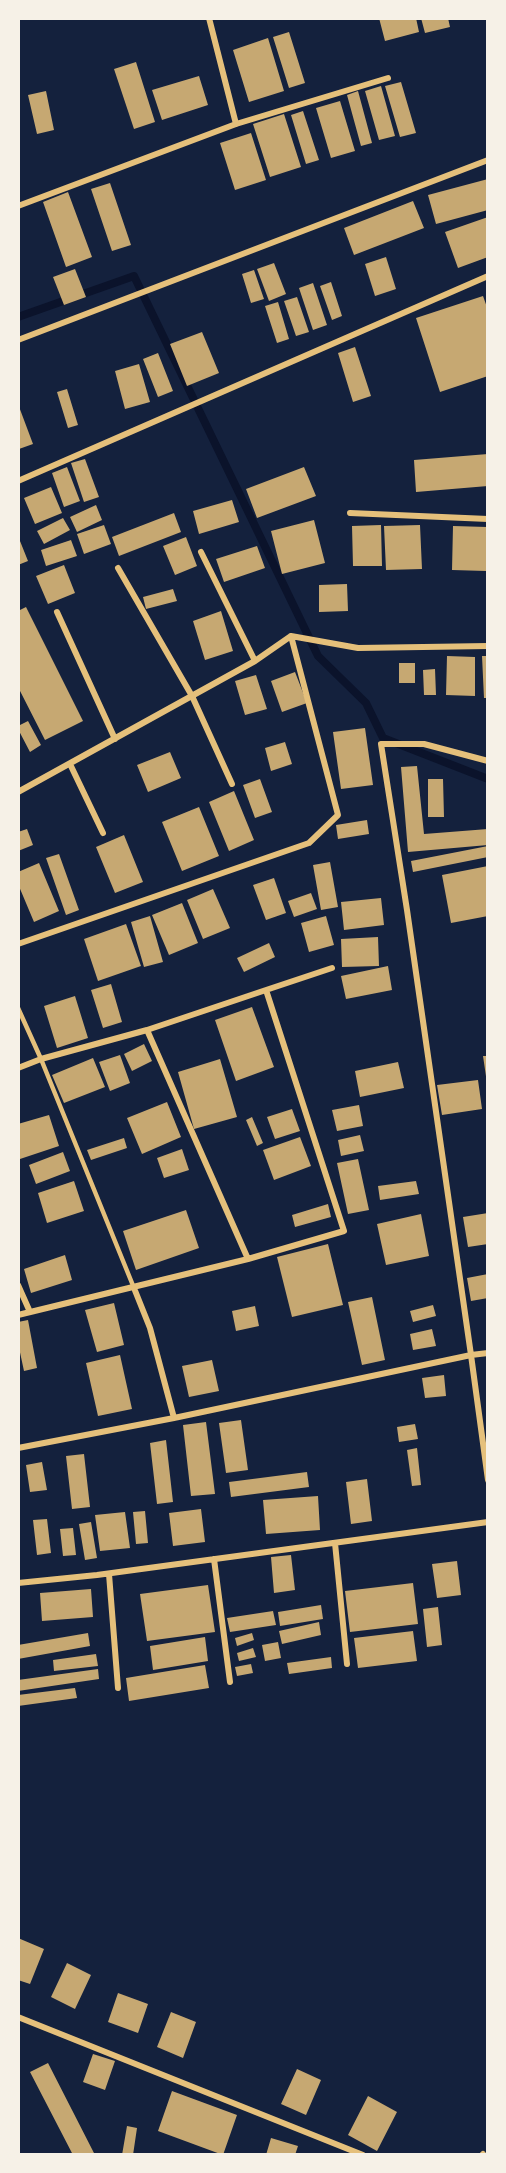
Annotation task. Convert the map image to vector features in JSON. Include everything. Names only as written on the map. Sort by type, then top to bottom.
[{"type":"street","points":[[209,18],[236,124]]},
{"type":"street","points":[[18,206],[236,124],[388,78]]},
{"type":"street","points":[[18,340],[488,160]]},
{"type":"street","points":[[18,482],[488,276]]},
{"type":"street","points":[[350,513],[488,519]]},
{"type":"street","points":[[201,552],[255,661]]},
{"type":"street","points":[[118,568],[192,696],[232,784]]},
{"type":"street","points":[[57,612],[115,739]]},
{"type":"street","points":[[18,944],[309,843],[338,815],[291,636]]},
{"type":"street","points":[[18,792],[255,661],[291,636],[358,648],[488,646]]},
{"type":"street","points":[[488,761],[424,744],[381,744],[409,922],[488,1480]]},
{"type":"street","points":[[70,764],[103,833]]},
{"type":"street","points":[[18,1068],[41,1059],[147,1030],[332,968]]},
{"type":"street","points":[[18,1315],[248,1259],[344,1231],[266,990]]},
{"type":"street","points":[[147,1030],[248,1259]]},
{"type":"street","points":[[18,1285],[30,1312]]},
{"type":"street","points":[[134,1288],[150,1328],[174,1418]]},
{"type":"street","points":[[18,1448],[488,1353]]},
{"type":"street","points":[[18,1583],[109,1574],[488,1522]]},
{"type":"street","points":[[335,1543],[348,1664]]},
{"type":"street","points":[[214,1559],[230,1682]]},
{"type":"street","points":[[109,1574],[118,1688]]},
{"type":"street","points":[[18,2017],[363,2155]]},
{"type":"lane","points":[[18,1008],[134,1288]]},
{"type":"building","points":[[379,18],[416,18],[419,32],[385,41]]},
{"type":"building","points":[[421,18],[448,18],[450,27],[425,33]]},
{"type":"building","points":[[289,32],[305,83],[289,88],[273,37]]},
{"type":"building","points":[[268,38],[284,91],[249,102],[233,50]]},
{"type":"building","points":[[136,62],[155,122],[134,129],[114,69]]},
{"type":"building","points":[[199,76],[208,105],[162,120],[152,90]]},
{"type":"building","points":[[401,82],[416,133],[400,137],[385,86]]},
{"type":"building","points":[[381,86],[395,136],[379,140],[365,91]]},
{"type":"building","points":[[46,91],[54,130],[37,134],[28,95]]},
{"type":"building","points":[[358,91],[372,143],[361,146],[347,95]]},
{"type":"building","points":[[340,101],[355,151],[331,158],[316,108]]},
{"type":"building","points":[[303,111],[319,160],[306,164],[291,115]]},
{"type":"building","points":[[284,114],[301,167],[270,177],[253,124]]},
{"type":"building","points":[[251,133],[266,180],[235,190],[220,143]]},
{"type":"building","points":[[488,179],[488,210],[436,224],[428,195]]},
{"type":"building","points":[[110,183],[131,245],[112,251],[91,189]]},
{"type":"building","points":[[68,192],[92,257],[66,267],[43,202]]},
{"type":"building","points":[[413,201],[424,228],[354,255],[344,228]]},
{"type":"building","points":[[488,217],[488,257],[458,268],[445,232]]},
{"type":"building","points":[[386,257],[396,289],[375,296],[365,264]]},
{"type":"building","points":[[274,263],[286,294],[269,301],[257,269]]},
{"type":"building","points":[[75,269],[86,297],[64,305],[53,277]]},
{"type":"building","points":[[254,270],[264,299],[251,303],[242,274]]},
{"type":"building","points":[[331,282],[342,316],[332,320],[320,286]]},
{"type":"building","points":[[313,283],[327,325],[313,330],[299,288]]},
{"type":"building","points":[[483,296],[488,310],[488,376],[440,392],[416,318]]},
{"type":"building","points":[[297,297],[309,332],[296,336],[284,301]]},
{"type":"building","points":[[278,302],[289,339],[277,343],[265,306]]},
{"type":"building","points":[[202,332],[219,373],[187,386],[170,344]]},
{"type":"building","points":[[355,347],[371,396],[353,402],[338,353]]},
{"type":"building","points":[[158,353],[173,391],[158,397],[143,359]]},
{"type":"building","points":[[139,364],[150,402],[125,409],[115,371]]},
{"type":"building","points":[[67,389],[78,425],[68,428],[57,392]]},
{"type":"building","points":[[18,404],[33,444],[19,449],[18,447]]},
{"type":"building","points":[[488,454],[488,486],[416,492],[414,460]]},
{"type":"building","points":[[85,459],[99,497],[84,502],[71,463]]},
{"type":"building","points":[[67,467],[80,501],[64,507],[52,473]]},
{"type":"building","points":[[304,467],[316,496],[257,518],[246,489]]},
{"type":"building","points":[[51,487],[62,513],[35,524],[24,498]]},
{"type":"building","points":[[232,500],[239,522],[199,534],[193,511]]},
{"type":"building","points":[[96,505],[102,520],[77,532],[70,517]]},
{"type":"building","points":[[174,513],[181,532],[119,556],[112,537]]},
{"type":"building","points":[[63,518],[70,530],[44,544],[37,531]]},
{"type":"building","points":[[314,520],[325,563],[282,574],[271,531]]},
{"type":"building","points":[[104,525],[111,544],[84,554],[77,534]]},
{"type":"building","points":[[381,525],[382,566],[353,566],[352,526]]},
{"type":"building","points":[[420,525],[422,569],[386,570],[384,526]]},
{"type":"building","points":[[453,526],[487,527],[486,571],[452,570]]},
{"type":"building","points":[[18,536],[28,561],[18,565]]},
{"type":"building","points":[[186,537],[197,566],[175,575],[163,546]]},
{"type":"building","points":[[71,540],[77,556],[46,566],[41,550]]},
{"type":"building","points":[[257,546],[265,568],[224,582],[216,559]]},
{"type":"building","points":[[64,565],[75,593],[48,604],[36,576]]},
{"type":"building","points":[[347,584],[348,611],[319,612],[319,585]]},
{"type":"building","points":[[173,589],[177,601],[146,609],[143,597]]},
{"type":"building","points":[[26,607],[83,721],[45,740],[18,687],[18,611]]},
{"type":"building","points":[[221,611],[233,651],[205,660],[193,621]]},
{"type":"building","points":[[447,656],[475,657],[475,696],[446,695]]},
{"type":"building","points":[[482,656],[488,656],[488,698],[484,698]]},
{"type":"building","points":[[399,663],[415,663],[415,683],[399,683]]},
{"type":"building","points":[[435,669],[436,695],[424,695],[423,670]]},
{"type":"building","points":[[295,672],[307,703],[282,712],[271,681]]},
{"type":"building","points":[[256,675],[267,709],[245,715],[235,681]]},
{"type":"building","points":[[28,721],[41,745],[30,752],[18,729],[18,726]]},
{"type":"building","points":[[365,728],[373,785],[341,789],[333,732]]},
{"type":"building","points":[[285,742],[292,764],[271,771],[265,748]]},
{"type":"building","points":[[170,752],[181,778],[148,792],[137,765]]},
{"type":"building","points":[[417,766],[424,834],[488,829],[488,845],[408,852],[401,767]]},
{"type":"building","points":[[260,779],[272,812],[255,818],[243,785]]},
{"type":"building","points":[[428,779],[443,779],[444,817],[428,817]]},
{"type":"building","points":[[234,791],[254,840],[229,851],[209,802]]},
{"type":"building","points":[[199,807],[219,856],[182,871],[162,822]]},
{"type":"building","points":[[367,820],[369,834],[338,839],[336,825]]},
{"type":"building","points":[[27,829],[33,845],[18,851],[18,832]]},
{"type":"building","points":[[124,835],[143,882],[115,893],[96,847]]},
{"type":"building","points":[[488,846],[488,857],[413,872],[411,861]]},
{"type":"building","points":[[59,854],[79,910],[66,915],[46,858]]},
{"type":"building","points":[[330,862],[338,907],[321,910],[313,865]]},
{"type":"building","points":[[39,863],[59,911],[34,922],[18,884],[18,872]]},
{"type":"building","points":[[488,866],[488,916],[451,923],[442,875]]},
{"type":"building","points":[[274,878],[286,913],[266,920],[253,885]]},
{"type":"building","points":[[213,889],[230,928],[203,939],[187,900]]},
{"type":"building","points":[[311,893],[317,909],[294,917],[288,901]]},
{"type":"building","points":[[381,898],[384,925],[344,930],[341,902]]},
{"type":"building","points":[[182,903],[198,943],[169,955],[152,915]]},
{"type":"building","points":[[150,916],[163,962],[144,967],[131,922]]},
{"type":"building","points":[[326,916],[334,945],[309,952],[301,923]]},
{"type":"building","points":[[126,924],[141,966],[98,981],[84,939]]},
{"type":"building","points":[[378,937],[379,966],[342,967],[341,939]]},
{"type":"building","points":[[269,943],[275,957],[244,972],[237,958]]},
{"type":"building","points":[[388,966],[392,990],[346,999],[341,976]]},
{"type":"building","points":[[111,984],[122,1022],[103,1028],[91,990]]},
{"type":"building","points":[[75,996],[88,1038],[57,1048],[44,1006]]},
{"type":"building","points":[[252,1007],[274,1067],[236,1081],[215,1020]]},
{"type":"building","points":[[144,1044],[152,1061],[132,1071],[124,1054]]},
{"type":"building","points":[[120,1055],[130,1083],[110,1091],[99,1062]]},
{"type":"building","points":[[483,1056],[488,1056],[488,1083],[487,1083]]},
{"type":"building","points":[[93,1058],[105,1087],[64,1103],[52,1075]]},
{"type":"building","points":[[220,1059],[237,1117],[194,1129],[178,1072]]},
{"type":"building","points":[[398,1062],[404,1088],[360,1097],[355,1071]]},
{"type":"building","points":[[478,1080],[482,1109],[442,1115],[437,1085]]},
{"type":"building","points":[[167,1102],[181,1137],[142,1154],[127,1118]]},
{"type":"building","points":[[359,1105],[363,1126],[337,1131],[332,1110]]},
{"type":"building","points":[[292,1109],[300,1131],[275,1139],[267,1117]]},
{"type":"building","points":[[49,1115],[59,1146],[20,1159],[18,1124]]},
{"type":"building","points":[[252,1117],[263,1143],[257,1146],[246,1120]]},
{"type":"building","points":[[360,1135],[364,1151],[341,1156],[338,1140]]},
{"type":"building","points":[[300,1137],[311,1166],[274,1180],[263,1150]]},
{"type":"building","points":[[124,1138],[127,1148],[91,1160],[87,1150]]},
{"type":"building","points":[[182,1149],[189,1170],[164,1178],[157,1158]]},
{"type":"building","points":[[63,1152],[70,1171],[36,1184],[29,1165]]},
{"type":"building","points":[[358,1159],[369,1210],[348,1214],[337,1163]]},
{"type":"building","points":[[74,1181],[84,1211],[47,1223],[38,1193]]},
{"type":"building","points":[[416,1181],[419,1194],[380,1200],[378,1186]]},
{"type":"building","points":[[328,1204],[331,1217],[295,1227],[292,1215]]},
{"type":"building","points":[[186,1210],[199,1248],[136,1270],[123,1231]]},
{"type":"building","points":[[488,1213],[488,1244],[468,1247],[463,1217]]},
{"type":"building","points":[[421,1214],[429,1256],[386,1265],[377,1224]]},
{"type":"building","points":[[328,1244],[343,1305],[292,1317],[277,1257]]},
{"type":"building","points":[[65,1255],[72,1280],[31,1293],[24,1269]]},
{"type":"building","points":[[488,1274],[488,1298],[471,1301],[467,1278]]},
{"type":"building","points":[[372,1297],[385,1360],[362,1365],[348,1302]]},
{"type":"building","points":[[114,1303],[124,1345],[97,1352],[85,1310]]},
{"type":"building","points":[[433,1305],[436,1316],[413,1322],[410,1311]]},
{"type":"building","points":[[255,1306],[259,1326],[236,1331],[232,1311]]},
{"type":"building","points":[[28,1320],[37,1368],[24,1371],[18,1343],[18,1322]]},
{"type":"building","points":[[432,1329],[436,1346],[413,1350],[410,1334]]},
{"type":"building","points":[[120,1355],[132,1409],[98,1416],[86,1363]]},
{"type":"building","points":[[212,1360],[219,1391],[189,1397],[182,1366]]},
{"type":"building","points":[[444,1375],[446,1396],[425,1398],[422,1378]]},
{"type":"building","points":[[241,1420],[248,1470],[226,1473],[219,1423]]},
{"type":"building","points":[[206,1422],[215,1494],[191,1496],[183,1425]]},
{"type":"building","points":[[415,1424],[418,1439],[399,1442],[397,1427]]},
{"type":"building","points":[[166,1440],[173,1502],[157,1504],[150,1443]]},
{"type":"building","points":[[417,1448],[421,1485],[412,1486],[407,1450]]},
{"type":"building","points":[[84,1454],[90,1507],[72,1509],[66,1456]]},
{"type":"building","points":[[42,1462],[47,1490],[30,1492],[26,1465]]},
{"type":"building","points":[[307,1472],[309,1487],[231,1497],[229,1482]]},
{"type":"building","points":[[367,1479],[372,1521],[351,1524],[346,1482]]},
{"type":"building","points":[[318,1496],[320,1530],[266,1534],[263,1500]]},
{"type":"building","points":[[201,1509],[205,1542],[173,1546],[169,1513]]},
{"type":"building","points":[[145,1511],[148,1543],[136,1544],[133,1512]]},
{"type":"building","points":[[125,1512],[130,1548],[100,1551],[95,1515]]},
{"type":"building","points":[[47,1519],[51,1553],[37,1555],[33,1520]]},
{"type":"building","points":[[91,1522],[97,1558],[85,1560],[79,1524]]},
{"type":"building","points":[[73,1528],[76,1555],[63,1556],[60,1529]]},
{"type":"building","points":[[291,1555],[295,1590],[274,1593],[271,1557]]},
{"type":"building","points":[[457,1561],[461,1595],[437,1598],[432,1564]]},
{"type":"building","points":[[413,1583],[418,1624],[350,1632],[345,1591]]},
{"type":"building","points":[[208,1585],[215,1632],[147,1641],[140,1594]]},
{"type":"building","points":[[91,1589],[93,1617],[42,1621],[40,1593]]},
{"type":"building","points":[[321,1605],[323,1619],[280,1626],[278,1612]]},
{"type":"building","points":[[438,1607],[442,1645],[427,1647],[423,1609]]},
{"type":"building","points":[[273,1611],[276,1625],[230,1632],[227,1618]]},
{"type":"building","points":[[319,1622],[321,1635],[282,1644],[279,1631]]},
{"type":"building","points":[[413,1631],[417,1661],[358,1668],[354,1638]]},
{"type":"building","points":[[88,1633],[90,1646],[18,1659],[18,1645]]},
{"type":"building","points":[[252,1633],[254,1640],[237,1646],[235,1638]]},
{"type":"building","points":[[205,1637],[208,1661],[153,1670],[150,1646]]},
{"type":"building","points":[[278,1642],[281,1658],[265,1661],[262,1645]]},
{"type":"building","points":[[253,1648],[256,1657],[239,1661],[237,1653]]},
{"type":"building","points":[[96,1654],[98,1666],[54,1671],[53,1660]]},
{"type":"building","points":[[331,1657],[332,1668],[289,1674],[287,1663]]},
{"type":"building","points":[[251,1664],[253,1673],[237,1676],[235,1667]]},
{"type":"building","points":[[205,1665],[209,1688],[129,1701],[126,1678]]},
{"type":"building","points":[[98,1669],[99,1679],[18,1691],[18,1680]]},
{"type":"building","points":[[75,1688],[77,1698],[18,1706],[18,1695]]},
{"type":"building","points":[[18,1938],[44,1949],[30,1984],[18,1980]]},
{"type":"building","points":[[67,1963],[91,1975],[75,2009],[51,1997]]},
{"type":"building","points":[[118,1993],[148,2004],[138,2033],[108,2022]]},
{"type":"building","points":[[171,2012],[196,2022],[183,2058],[157,2047]]},
{"type":"building","points":[[93,2054],[115,2061],[105,2090],[83,2082]]},
{"type":"building","points":[[48,2063],[95,2155],[73,2155],[30,2072]]},
{"type":"building","points":[[297,2069],[321,2080],[306,2115],[281,2104]]},
{"type":"building","points":[[172,2091],[237,2115],[223,2155],[158,2131]]},
{"type":"building","points":[[368,2096],[397,2112],[377,2151],[348,2135]]},
{"type":"building","points":[[127,2126],[137,2128],[133,2155],[122,2155]]},
{"type":"building","points":[[271,2138],[298,2146],[295,2155],[266,2155]]},
{"type":"waterway","points":[[18,317],[134,276],[318,656],[366,703],[383,738],[488,779]]}]
